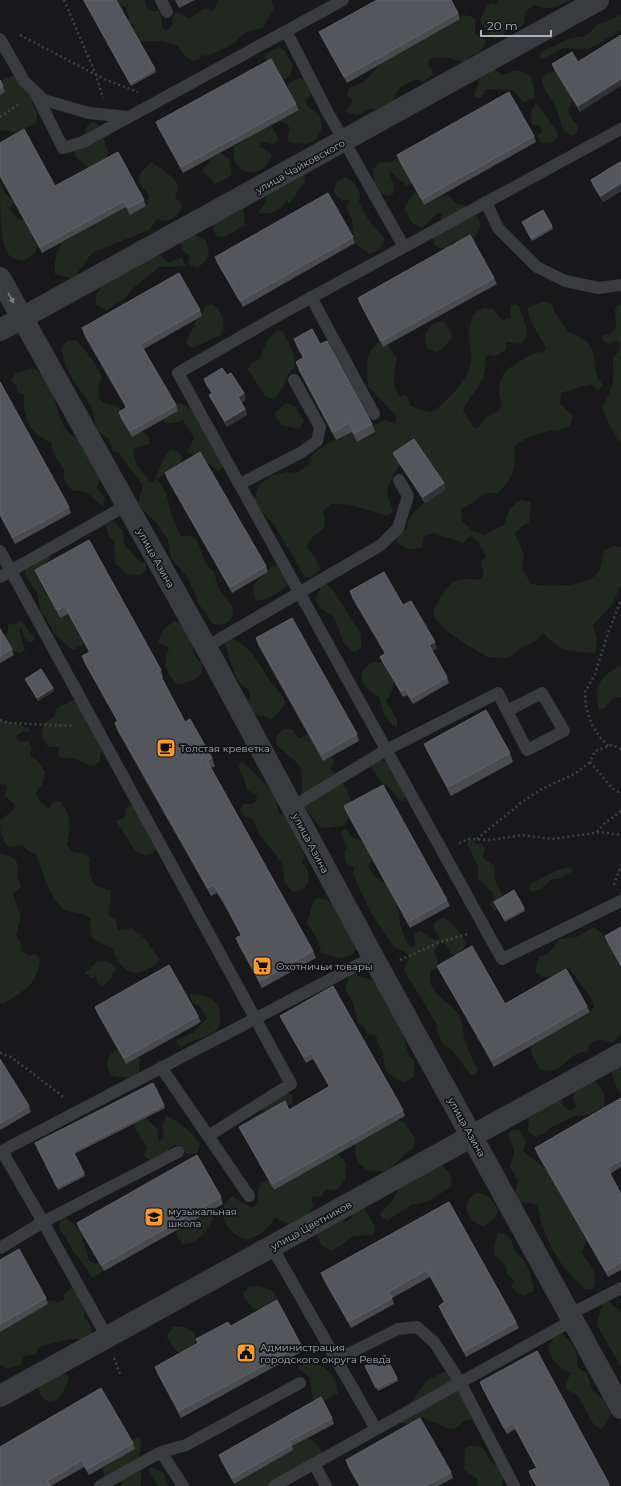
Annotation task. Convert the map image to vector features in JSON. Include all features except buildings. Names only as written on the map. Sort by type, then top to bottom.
[{"type":"street","name":"улица Чайковского","points":[[0,330],[345,141],[598,0]]},
{"type":"street","name":"улица Азина","points":[[0,278],[206,647],[376,963],[621,1408]]},
{"type":"street","name":"улица Цветников","points":[[0,1396],[621,1054]]},
{"type":"lane","points":[[161,0],[167,12]]},
{"type":"lane","points":[[35,91],[63,148],[83,142],[286,31],[320,5],[343,0]]},
{"type":"lane","points":[[286,31],[404,247]]},
{"type":"lane","points":[[0,39],[24,81],[44,100],[89,113],[130,117]]},
{"type":"lane","points":[[621,129],[311,297],[178,373],[502,959],[621,901]]},
{"type":"lane","points":[[486,202],[498,228],[537,267],[565,281],[599,288],[621,285]]},
{"type":"lane","points":[[311,297],[374,414]]},
{"type":"lane","points":[[240,484],[302,452],[317,441],[320,427],[294,380]]},
{"type":"lane","points":[[206,647],[381,545],[398,528],[408,496],[399,480]]},
{"type":"lane","points":[[0,577],[127,505]]},
{"type":"lane","points":[[0,551],[291,1084],[208,1136]]},
{"type":"lane","points":[[292,807],[386,750],[498,693],[507,711],[527,750],[564,731],[542,693],[507,711]]},
{"type":"lane","points":[[107,1337],[43,1222],[1,1151],[254,1018],[376,963]]},
{"type":"lane","points":[[161,1067],[249,1196]]},
{"type":"lane","points":[[0,1248],[43,1222],[178,1152]]},
{"type":"lane","points":[[272,1247],[376,1429]]},
{"type":"lane","points":[[274,1486],[460,1382],[621,1288]]},
{"type":"lane","points":[[336,1360],[398,1329],[417,1327],[434,1342],[460,1382],[514,1486]]},
{"type":"lane","points":[[100,1486],[161,1452],[186,1445],[300,1383]]},
{"type":"lane","points":[[161,1452],[183,1486]]},
{"type":"lane","points":[[314,1464],[326,1486]]},
{"type":"path","points":[[64,0],[96,75]]},
{"type":"path","points":[[14,32],[96,75],[129,89],[164,98]]},
{"type":"path","points":[[0,117],[15,108],[35,91]]},
{"type":"path","points":[[608,746],[598,736],[592,724],[586,707],[586,692],[595,674],[608,633],[621,600]]},
{"type":"path","points":[[0,720],[9,723],[96,728]]},
{"type":"path","points":[[476,840],[522,802],[540,790],[576,773],[590,762],[595,751],[612,745],[621,748]]},
{"type":"path","points":[[590,762],[612,788],[621,794]]},
{"type":"path","points":[[597,832],[605,823],[621,812]]},
{"type":"path","points":[[441,849],[469,839],[490,840],[522,835],[552,839],[597,832],[621,835]]},
{"type":"path","points":[[376,963],[440,942],[487,931]]},
{"type":"path","points":[[0,1053],[11,1057],[80,1110]]},
{"type":"shaded area","points":[[116,0],[145,0],[146,7],[153,11],[158,11],[162,19],[162,28],[166,31],[172,25],[172,17],[176,13],[182,14],[189,19],[204,9],[214,11],[219,0],[271,0],[274,8],[263,28],[246,32],[234,43],[219,51],[202,56],[198,60],[192,61],[184,55],[178,46],[163,41],[139,41],[132,29],[134,26],[128,22],[129,17],[125,6],[120,7]]},
{"type":"shaded area","points":[[498,0],[570,0],[552,8],[544,8],[534,5],[526,11],[524,24],[514,31],[506,28],[504,36],[495,39],[487,33],[480,20],[487,5],[491,3],[498,5]]},
{"type":"shaded area","points":[[621,14],[621,31],[592,47],[587,49],[564,48],[542,59],[540,56],[541,52],[570,38],[586,36],[597,25]]},
{"type":"shaded area","points":[[463,15],[471,16],[475,20],[475,34],[486,41],[484,47],[477,54],[471,55],[464,63],[449,58],[430,58],[428,66],[433,71],[432,75],[424,82],[417,79],[402,86],[397,91],[393,101],[377,110],[371,108],[362,113],[356,114],[346,111],[352,103],[351,98],[347,96],[349,88],[365,81],[381,63],[460,19]]},
{"type":"shaded area","points":[[279,47],[285,51],[293,67],[288,78],[281,79],[265,58],[265,54]]},
{"type":"shaded area","points":[[491,67],[502,75],[514,71],[526,73],[532,80],[535,98],[523,102],[513,90],[486,89],[483,95],[478,98],[474,96],[480,78]]},
{"type":"shaded area","points":[[555,71],[573,100],[569,108],[569,114],[578,126],[577,132],[572,135],[564,131],[556,107],[544,88],[542,80],[546,73]]},
{"type":"shaded area","points":[[11,76],[15,76],[33,98],[32,103],[37,115],[36,123],[14,133],[6,130],[0,131],[0,95],[5,92],[0,83],[5,77],[9,79]]},
{"type":"shaded area","points":[[298,78],[304,79],[311,94],[306,100],[307,106],[318,114],[322,123],[319,135],[314,141],[307,144],[298,144],[287,141],[290,129],[288,125],[279,121],[299,110],[287,89],[289,84]]},
{"type":"shaded area","points":[[536,103],[557,131],[558,138],[553,142],[541,143],[537,136],[542,131],[539,125],[534,125],[530,121],[532,108]]},
{"type":"shaded area","points":[[93,122],[99,125],[99,130],[104,136],[108,153],[102,162],[88,168],[75,156],[74,150],[85,135],[87,126]]},
{"type":"shaded area","points":[[271,125],[278,138],[276,143],[272,144],[262,142],[259,146],[271,154],[266,167],[254,172],[242,170],[237,165],[234,158],[234,146]]},
{"type":"shaded area","points":[[221,153],[230,159],[229,165],[232,174],[215,184],[202,170],[208,164],[210,159]]},
{"type":"shaded area","points":[[397,158],[412,183],[407,186],[389,171],[394,186],[393,194],[388,196],[380,193],[374,181],[373,170],[378,163],[392,162]]},
{"type":"shaded area","points":[[152,162],[171,176],[177,183],[178,188],[175,199],[180,201],[182,207],[178,214],[172,219],[165,221],[157,219],[149,230],[92,253],[73,279],[55,274],[55,260],[61,243],[126,207],[130,214],[146,206],[149,196],[139,182],[139,176],[141,172]]},
{"type":"shaded area","points":[[297,167],[305,175],[305,182],[289,204],[287,200],[282,207],[271,213],[258,213],[265,203],[266,194]]},
{"type":"shaded area","points":[[346,177],[355,184],[360,194],[359,202],[369,221],[384,238],[382,247],[375,252],[369,254],[355,243],[352,220],[346,207],[350,201],[340,199],[334,192],[337,181]]},
{"type":"shaded area","points":[[0,182],[5,193],[14,202],[9,208],[19,220],[24,220],[37,245],[36,252],[26,260],[17,260],[11,257],[7,253],[5,247],[1,219]]},
{"type":"shaded area","points":[[416,191],[424,205],[443,195],[449,196],[457,204],[469,206],[474,209],[481,225],[473,241],[463,244],[454,240],[446,248],[439,248],[434,244],[432,236],[441,221],[442,215],[438,213],[422,228],[412,223],[405,210],[406,204]]},
{"type":"shaded area","points":[[243,208],[245,225],[225,237],[216,236],[211,222]]},
{"type":"shaded area","points":[[187,233],[195,235],[206,241],[208,246],[209,253],[207,259],[198,268],[188,264],[190,255],[181,247],[180,239]]},
{"type":"shaded area","points":[[151,247],[168,263],[182,257],[185,266],[159,267],[131,290],[124,299],[106,310],[96,305],[96,296],[101,287]]},
{"type":"shaded area","points":[[544,301],[552,304],[554,311],[568,332],[580,337],[588,343],[592,349],[598,377],[603,385],[598,390],[590,384],[561,393],[560,404],[573,416],[570,425],[562,429],[535,435],[514,446],[515,460],[513,472],[508,482],[498,493],[486,493],[461,510],[462,521],[473,531],[484,535],[504,525],[506,517],[517,502],[521,500],[531,502],[529,523],[523,525],[515,533],[524,556],[522,568],[531,584],[558,586],[589,580],[596,575],[600,569],[604,551],[613,546],[621,547],[621,585],[612,605],[593,625],[597,641],[595,653],[566,650],[555,644],[544,633],[533,643],[526,645],[508,658],[488,657],[448,632],[436,620],[433,610],[446,589],[454,582],[468,579],[479,580],[484,574],[481,562],[486,556],[478,541],[470,536],[463,543],[434,533],[424,536],[422,548],[414,549],[402,546],[396,541],[399,531],[406,529],[411,516],[427,501],[446,489],[399,465],[388,486],[387,494],[393,512],[387,516],[346,504],[331,504],[323,511],[325,520],[324,528],[312,537],[307,547],[317,561],[320,569],[312,577],[305,577],[275,526],[254,503],[258,486],[272,475],[287,472],[297,473],[310,464],[312,454],[327,444],[352,432],[357,442],[374,433],[372,427],[375,424],[386,420],[396,424],[396,415],[368,387],[367,361],[368,356],[375,346],[380,341],[383,347],[388,344],[394,355],[397,357],[394,382],[400,396],[406,395],[411,406],[423,411],[433,412],[457,389],[469,368],[471,352],[469,332],[473,314],[483,308],[493,309],[502,320],[510,318],[511,306],[515,304],[518,305],[526,326],[527,336],[521,344],[506,342],[506,350],[495,356],[486,355],[485,370],[482,380],[463,411],[474,428],[478,428],[486,417],[497,412],[502,406],[499,395],[499,385],[506,372],[519,361],[537,352],[541,353],[546,348],[532,323],[528,308]]},
{"type":"shaded area","points":[[211,304],[219,310],[221,314],[223,326],[221,335],[195,347],[190,347],[186,342],[196,319],[202,316],[205,306]]},
{"type":"shaded area","points":[[621,304],[621,444],[610,426],[602,407],[612,384],[614,372],[613,359],[619,350],[620,343],[614,341],[608,344],[603,341],[602,336],[610,334],[616,328],[615,308]]},
{"type":"shaded area","points":[[442,321],[450,330],[451,338],[449,342],[437,353],[427,348],[425,335],[432,324]]},
{"type":"shaded area","points":[[276,331],[283,331],[294,355],[295,366],[291,370],[281,391],[274,399],[265,396],[248,369],[251,363],[259,360],[267,341]]},
{"type":"shaded area","points":[[69,340],[76,340],[93,360],[102,378],[98,388],[99,399],[105,403],[118,406],[125,416],[121,419],[132,437],[142,431],[149,437],[150,444],[135,448],[133,453],[137,465],[150,482],[154,481],[170,450],[177,451],[182,456],[181,463],[157,479],[166,493],[171,513],[181,537],[190,535],[197,540],[207,566],[214,572],[219,589],[232,606],[233,615],[230,620],[222,625],[213,624],[199,604],[188,578],[171,558],[168,540],[155,521],[149,517],[138,503],[143,485],[119,453],[113,451],[109,439],[94,428],[95,420],[91,406],[70,374],[61,350],[63,345]]},
{"type":"shaded area","points":[[34,368],[46,381],[63,425],[72,435],[78,438],[101,473],[97,489],[105,498],[104,505],[99,504],[85,492],[73,491],[71,489],[66,482],[64,470],[54,454],[51,442],[38,435],[29,424],[24,410],[24,395],[17,392],[16,385],[11,382],[15,373]]},
{"type":"shaded area","points":[[180,403],[197,415],[208,430],[213,439],[223,467],[218,471],[203,459],[187,452],[194,438],[183,420],[174,423],[166,423],[163,420],[178,411],[174,405]]},
{"type":"shaded area","points":[[286,403],[295,406],[304,421],[299,429],[281,425],[275,413]]},
{"type":"shaded area","points":[[110,522],[115,522],[123,531],[124,544],[137,559],[146,564],[146,570],[140,575],[126,574],[115,563],[114,542],[109,536],[105,525]]},
{"type":"shaded area","points":[[48,554],[50,559],[36,574],[60,618],[68,614],[84,644],[73,650],[55,635],[45,616],[41,613],[37,593],[25,575],[27,561]]},
{"type":"shaded area","points":[[278,565],[291,582],[284,589],[275,594],[265,599],[256,601],[253,594],[254,584],[267,572],[270,567]]},
{"type":"shaded area","points":[[326,584],[333,590],[361,634],[361,648],[354,652],[344,644],[334,617],[320,608],[315,599],[322,585]]},
{"type":"shaded area","points":[[20,620],[25,624],[27,630],[34,635],[35,640],[31,642],[26,641],[21,628],[19,629],[25,650],[20,653],[12,651],[4,638],[8,632],[8,623],[15,625]]},
{"type":"shaded area","points":[[174,621],[182,623],[190,630],[195,655],[201,663],[202,668],[199,676],[191,681],[181,684],[177,684],[167,671],[165,663],[169,647],[158,643],[162,631]]},
{"type":"shaded area","points":[[231,638],[244,645],[249,650],[284,699],[285,703],[272,719],[249,712],[245,704],[249,699],[250,693],[237,679],[225,645],[225,642]]},
{"type":"shaded area","points":[[373,662],[383,663],[394,681],[391,693],[386,701],[397,720],[397,728],[387,719],[379,697],[368,690],[363,683],[363,671]]},
{"type":"shaded area","points":[[621,665],[621,697],[613,698],[605,708],[599,709],[597,694],[600,683],[603,678]]},
{"type":"shaded area","points":[[75,699],[101,749],[100,761],[94,766],[65,757],[60,758],[58,753],[60,747],[49,747],[42,738],[43,724],[55,716],[57,708]]},
{"type":"shaded area","points":[[0,720],[30,729],[28,732],[23,731],[16,736],[20,742],[28,741],[32,748],[30,756],[38,761],[45,772],[42,785],[36,793],[39,801],[49,808],[53,802],[60,801],[67,812],[70,822],[67,845],[73,852],[86,854],[90,859],[90,873],[95,886],[111,891],[109,916],[116,920],[118,930],[132,928],[145,939],[160,960],[152,967],[138,973],[126,969],[120,964],[112,948],[97,941],[92,936],[90,932],[91,919],[83,914],[68,911],[62,908],[57,902],[44,877],[36,854],[28,851],[23,845],[9,847],[4,841],[0,820],[15,809],[14,803],[5,796],[7,785],[0,784]]},
{"type":"shaded area","points":[[283,729],[291,729],[299,738],[309,734],[323,760],[333,756],[334,763],[330,769],[335,772],[346,787],[352,809],[346,813],[349,817],[344,826],[322,828],[309,814],[303,800],[301,769],[299,765],[276,744],[277,736]]},
{"type":"shaded area","points":[[375,757],[392,766],[406,795],[403,802],[398,799],[388,786],[382,783],[368,762]]},
{"type":"shaded area","points":[[243,762],[274,793],[279,812],[288,820],[305,856],[302,862],[306,866],[309,876],[307,885],[299,891],[293,892],[285,883],[282,863],[259,834],[253,819],[243,816],[240,809],[243,804],[252,804],[257,801],[256,794],[247,790],[245,780],[238,764]]},
{"type":"shaded area","points":[[133,804],[154,843],[155,849],[152,853],[145,855],[135,851],[116,821],[125,817],[126,809]]},
{"type":"shaded area","points":[[346,829],[353,838],[363,842],[373,860],[368,865],[373,875],[386,884],[397,904],[400,923],[406,942],[411,948],[416,945],[414,933],[420,931],[435,940],[440,939],[433,926],[436,921],[443,918],[454,926],[464,940],[466,944],[456,955],[451,954],[444,942],[440,942],[434,952],[438,961],[436,968],[431,971],[430,978],[433,990],[459,1015],[466,1045],[478,1069],[476,1074],[471,1075],[453,1051],[443,1044],[438,1035],[436,1023],[404,970],[409,959],[407,953],[394,947],[371,913],[353,874],[354,867],[346,863],[344,852],[347,847],[341,833]]},
{"type":"shaded area","points":[[470,839],[476,844],[482,844],[485,850],[482,857],[494,866],[495,879],[502,895],[498,910],[494,910],[490,905],[493,899],[492,892],[478,879],[478,867],[467,844]]},
{"type":"shaded area","points":[[0,854],[10,857],[18,864],[17,876],[21,887],[13,894],[21,917],[16,935],[21,944],[21,950],[28,956],[35,954],[40,958],[39,967],[33,981],[23,991],[3,1004],[0,1003]]},
{"type":"shaded area","points":[[570,867],[573,871],[562,878],[551,880],[542,888],[532,892],[529,890],[530,884],[557,870]]},
{"type":"shaded area","points":[[317,898],[328,900],[342,915],[356,949],[351,956],[337,958],[321,953],[317,938],[307,923],[313,902]]},
{"type":"shaded area","points":[[594,927],[603,934],[621,967],[621,1034],[613,1043],[600,1039],[590,1043],[587,1052],[579,1053],[554,1070],[540,1069],[531,1053],[531,1045],[590,1012],[594,1006],[590,996],[568,967],[555,975],[548,977],[544,977],[535,972],[539,957],[549,953],[559,939],[577,937]]},
{"type":"shaded area","points":[[104,961],[111,963],[116,968],[111,978],[103,986],[98,983],[96,976],[92,978],[85,973],[97,962]]},
{"type":"shaded area","points":[[356,973],[359,977],[377,981],[400,1024],[409,1056],[414,1060],[414,1077],[405,1082],[395,1078],[386,1071],[382,1050],[378,1045],[376,1035],[367,1034],[364,1026],[358,1023],[352,1001],[345,989],[350,974]]},
{"type":"shaded area","points":[[191,994],[208,997],[215,1002],[219,1009],[219,1026],[209,1035],[181,1047],[178,1045],[177,1040],[194,1032],[207,1018],[199,1005],[193,1003],[190,997]]},
{"type":"shaded area","points":[[118,1049],[126,1064],[139,1057],[139,1071],[137,1075],[130,1078],[112,1076],[109,1072],[107,1064],[109,1058]]},
{"type":"shaded area","points":[[621,1060],[621,1093],[620,1093],[611,1071]]},
{"type":"shaded area","points":[[592,1079],[603,1091],[605,1098],[604,1107],[590,1114],[575,1116],[551,1127],[545,1133],[535,1137],[528,1131],[529,1115],[556,1097],[562,1100],[563,1106],[570,1110],[576,1107],[573,1099],[574,1089]]},
{"type":"shaded area","points":[[271,1088],[292,1094],[293,1103],[279,1110],[262,1111],[257,1105],[262,1096]]},
{"type":"shaded area","points":[[166,1116],[185,1127],[200,1144],[199,1150],[195,1154],[187,1154],[180,1145],[174,1145],[164,1154],[149,1160],[144,1155],[147,1149],[134,1124],[146,1118],[157,1129],[159,1141],[164,1138],[162,1125]]},
{"type":"shaded area","points":[[398,1120],[405,1123],[415,1139],[414,1147],[387,1171],[373,1171],[363,1167],[357,1160],[355,1144]]},
{"type":"shaded area","points":[[511,1130],[519,1130],[526,1141],[523,1151],[546,1169],[587,1241],[581,1253],[593,1270],[595,1284],[593,1289],[586,1289],[578,1283],[559,1260],[546,1234],[535,1204],[518,1202],[515,1195],[518,1180],[510,1168],[514,1151],[508,1134]]},
{"type":"shaded area","points":[[338,1154],[346,1163],[345,1180],[338,1189],[326,1190],[321,1196],[312,1197],[313,1207],[302,1223],[294,1226],[275,1218],[262,1233],[256,1237],[245,1239],[232,1232],[227,1225],[223,1210],[226,1203],[233,1196],[240,1202],[252,1207],[256,1205],[260,1184],[268,1180],[274,1190]]},
{"type":"shaded area","points":[[438,1164],[447,1170],[450,1175],[452,1185],[448,1189],[430,1200],[419,1204],[412,1204],[387,1221],[380,1215],[384,1208],[392,1202],[401,1185]]},
{"type":"shaded area","points":[[476,1193],[490,1198],[498,1211],[495,1218],[484,1226],[477,1224],[472,1220],[466,1208],[469,1199]]},
{"type":"shaded area","points":[[364,1207],[375,1227],[373,1235],[354,1236],[332,1251],[321,1244],[315,1231],[334,1212],[346,1222],[351,1218],[353,1208]]},
{"type":"shaded area","points":[[215,1209],[212,1221],[205,1232],[195,1241],[183,1244],[178,1238],[176,1230]]},
{"type":"shaded area","points":[[64,1216],[79,1229],[90,1262],[99,1263],[104,1271],[92,1278],[59,1229],[60,1220]]},
{"type":"shaded area","points":[[498,1233],[509,1237],[519,1256],[525,1261],[531,1276],[534,1291],[523,1296],[516,1292],[511,1286],[514,1280],[507,1274],[506,1266],[494,1254],[494,1245]]},
{"type":"shaded area","points":[[259,1286],[273,1291],[277,1299],[267,1308],[254,1309],[245,1299],[243,1292],[249,1287]]},
{"type":"shaded area","points":[[72,1288],[84,1304],[84,1316],[91,1327],[91,1333],[83,1339],[70,1339],[41,1346],[35,1354],[24,1356],[21,1365],[6,1369],[0,1365],[0,1332],[48,1304],[47,1301],[54,1300],[58,1303],[64,1300],[64,1294]]},
{"type":"shaded area","points":[[607,1300],[621,1312],[621,1367],[597,1325],[602,1303]]},
{"type":"shaded area","points":[[173,1327],[185,1328],[195,1334],[195,1344],[188,1352],[178,1352],[172,1346],[167,1336]]},
{"type":"shaded area","points":[[561,1333],[574,1347],[578,1366],[587,1373],[592,1389],[603,1399],[611,1414],[606,1424],[601,1429],[594,1425],[577,1394],[566,1390],[566,1383],[571,1373],[558,1366],[550,1355],[550,1344],[554,1338]]},
{"type":"shaded area","points":[[301,1363],[315,1363],[330,1372],[335,1381],[338,1393],[323,1402],[313,1400],[310,1378],[298,1368]]},
{"type":"shaded area","points":[[61,1371],[69,1377],[64,1391],[56,1400],[51,1402],[46,1400],[38,1388]]},
{"type":"shaded area","points":[[446,1371],[482,1409],[478,1417],[465,1421],[454,1429],[447,1428],[422,1417],[414,1422],[400,1422],[406,1406],[413,1400],[426,1381]]},
{"type":"shaded area","points":[[304,1435],[317,1444],[321,1449],[323,1459],[274,1486],[235,1486],[234,1484],[293,1450],[286,1437]]},
{"type":"shaded area","points":[[137,1437],[142,1441],[138,1459],[141,1473],[141,1486],[121,1486],[121,1482],[114,1484],[104,1477],[102,1468],[135,1449],[131,1442]]},
{"type":"shaded area","points":[[468,1446],[479,1446],[484,1449],[489,1458],[500,1469],[504,1476],[502,1486],[477,1486],[478,1479],[464,1470],[465,1450]]},
{"type":"shaded area","points":[[151,1467],[164,1473],[166,1482],[170,1486],[158,1486],[149,1471]]},
{"type":"place","name":"Толстая креветка","points":[[166,748]]},
{"type":"place","name":"Охотничьи товары","points":[[262,966]]},
{"type":"place","name":"музыкальная школа","points":[[154,1217]]},
{"type":"place","name":"Администрация городского округа Ревда","points":[[246,1353]]}]
